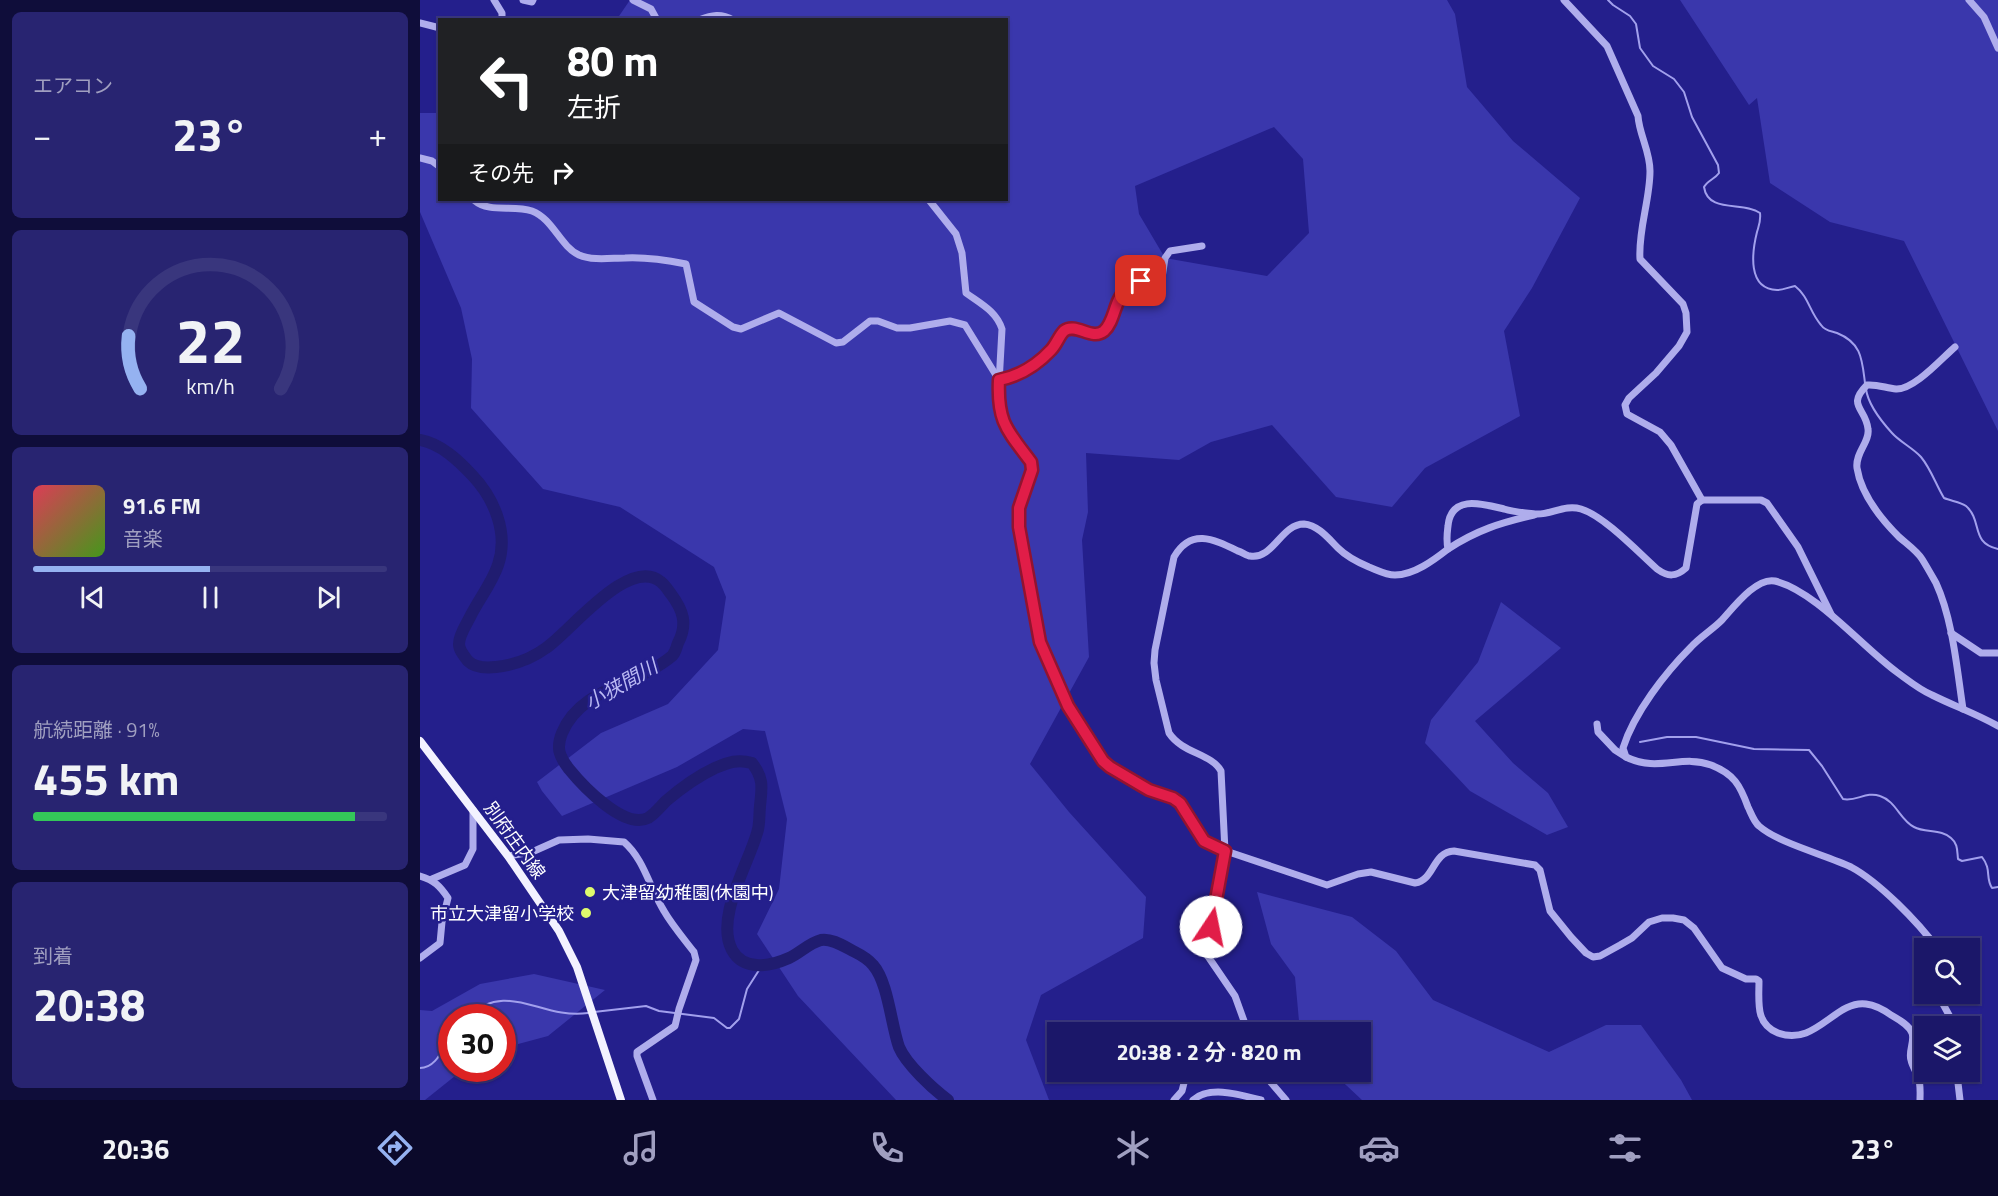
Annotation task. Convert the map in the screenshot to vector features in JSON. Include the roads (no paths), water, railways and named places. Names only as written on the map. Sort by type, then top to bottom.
[{"type":"main road","name":"別府庄内線","points":[[420,741],[508,856],[559,931],[577,967],[621,1100]]},
{"type":"street","points":[[494,0],[502,13],[502,18]]},
{"type":"street","points":[[523,0],[532,2],[533,0]]},
{"type":"street","points":[[633,0],[651,9],[656,18]]},
{"type":"street","points":[[1564,0],[1607,46],[1638,116],[1650,169],[1640,259],[1683,304],[1686,313],[1687,332],[1680,346],[1629,398],[1625,405],[1627,414],[1660,432],[1671,445],[1702,500]]},
{"type":"street","points":[[1969,0],[1984,17],[1998,48]]},
{"type":"street","points":[[704,18],[712,15],[725,15],[730,18]]},
{"type":"street","points":[[420,23],[438,28]]},
{"type":"street","points":[[420,158],[432,161],[438,166]]},
{"type":"street","points":[[476,201],[488,207],[535,212],[549,224],[570,250],[583,256],[614,260],[625,258],[665,260],[686,264],[694,302],[733,327],[741,329],[779,313],[836,342],[843,342],[870,321],[878,321],[897,328],[950,321],[965,325],[999,380]]},
{"type":"street","points":[[930,201],[956,234],[962,253],[966,293],[989,309],[998,319],[1002,329],[998,401],[1001,418],[1031,462],[1032,470],[1019,508],[1019,527],[1040,642],[1068,706],[1110,767],[1149,790],[1173,798],[1180,803],[1204,841],[1225,851],[1327,885],[1371,872],[1416,883],[1422,882],[1439,856],[1446,851],[1535,865],[1540,870],[1550,911],[1571,937],[1593,957],[1600,956],[1632,938],[1649,922],[1662,918],[1684,920],[1694,928],[1722,968],[1746,979],[1759,981],[1759,1014],[1763,1023],[1771,1030],[1788,1036],[1801,1036],[1849,1008],[1865,1003],[1882,1009],[1900,1021],[1912,1035],[1910,1058],[1919,1079],[1920,1100]]},
{"type":"street","points":[[999,380],[1015,377],[1039,361],[1052,349],[1065,331],[1073,328],[1097,335],[1101,334],[1107,327],[1125,291],[1141,281],[1158,281],[1162,278],[1167,254],[1170,251],[1202,246]]},
{"type":"street","points":[[1955,347],[1908,387],[1897,389],[1878,384],[1867,385],[1859,393],[1857,406],[1868,427],[1868,433],[1857,459],[1857,470],[1866,493],[1883,521],[1922,558],[1937,585],[1951,633],[1963,709]]},
{"type":"street","points":[[1244,1022],[1235,996],[1205,952],[1225,851],[1221,771],[1211,760],[1178,745],[1173,739],[1169,733],[1156,680],[1155,650],[1174,557],[1188,542],[1209,538],[1251,556],[1258,556],[1265,553],[1290,528],[1304,524],[1322,532],[1354,560],[1395,575],[1410,572],[1427,564],[1471,534],[1506,521],[1564,507],[1580,508],[1596,515],[1657,569],[1666,575],[1673,575],[1686,567],[1697,504],[1702,500],[1761,500],[1767,503],[1798,547],[1832,617]]},
{"type":"street","points":[[1448,549],[1446,540],[1449,518],[1454,511],[1466,503],[1489,504],[1504,510],[1539,514]]},
{"type":"street","points":[[1626,757],[1623,748],[1627,733],[1659,684],[1691,647],[1719,623],[1748,593],[1766,581],[1775,581],[1798,591],[1896,671],[1930,694],[1998,726]]},
{"type":"street","points":[[1951,633],[1981,653],[1998,653]]},
{"type":"street","points":[[1598,724],[1598,732],[1615,750],[1640,764],[1695,761],[1717,768],[1739,783],[1752,816],[1759,826],[1778,837],[1851,868],[1874,882],[1928,938]]},
{"type":"street","points":[[432,879],[465,865],[473,849],[473,810]]},
{"type":"street","points":[[508,856],[532,852],[559,840],[588,839],[624,842],[634,854],[663,910],[694,952],[696,960],[675,1026],[637,1052],[653,1100]]},
{"type":"street","points":[[420,876],[432,879],[442,888],[448,898],[442,922],[441,943],[420,958]]},
{"type":"street","points":[[1174,1100],[1182,1091],[1185,1082]]},
{"type":"street","points":[[1270,1082],[1286,1100]]},
{"type":"street","points":[[1958,1082],[1960,1100]]},
{"type":"street","points":[[1193,1100],[1209,1092],[1261,1100]]},
{"type":"waterway","points":[[1608,0],[1630,16],[1636,24],[1640,48],[1653,66],[1674,79],[1684,92],[1692,117],[1718,165],[1719,173],[1704,187],[1707,195],[1719,204],[1760,213],[1753,259],[1756,276],[1767,288],[1782,290],[1795,286],[1800,290],[1823,327],[1845,337],[1856,347],[1865,383]]},
{"type":"waterway","points":[[1866,389],[1872,407],[1888,429],[1921,457],[1944,498],[1966,506],[1974,518],[1980,537],[1989,546],[1998,549]]},
{"type":"waterway","name":"小狭間川","points":[[420,440],[442,449],[472,475],[493,505],[500,529],[502,541],[498,565],[460,637],[460,648],[468,661],[478,666],[489,667],[522,661],[546,648],[600,599],[617,587],[633,579],[648,576],[661,582],[675,600],[683,617],[683,630],[674,653],[658,666],[611,688],[582,706],[562,733],[559,748],[563,760],[583,785],[604,804],[627,818],[638,820],[651,816],[683,787],[715,768],[733,762],[752,763],[759,774],[761,783],[759,823],[753,846],[730,907],[727,923],[732,950],[743,962],[766,965],[789,958],[812,943],[830,940],[864,957],[873,965],[882,982],[902,1054],[920,1076],[948,1100]]},
{"type":"waterway","points":[[1640,742],[1667,737],[1696,737],[1754,749],[1809,750],[1843,799],[1870,795],[1885,798],[1909,824],[1923,830],[1943,833],[1951,838],[1956,845],[1958,859],[1962,861],[1982,857],[1987,866],[1992,888],[1998,887]]},
{"type":"waterway","points":[[594,1012],[646,1006],[659,1011],[714,1018],[730,1028],[739,1019],[747,989],[761,967]]},
{"type":"waterway","points":[[488,1004],[497,1001],[511,1001],[571,1014],[588,1013]]},
{"type":"waterway","points":[[420,1068],[431,1065],[438,1057]]},
{"type":"place","name":"大津留幼稚園(休園中)","points":[[590,892]]},
{"type":"place","name":"市立大津留小学校","points":[[586,913]]}]
